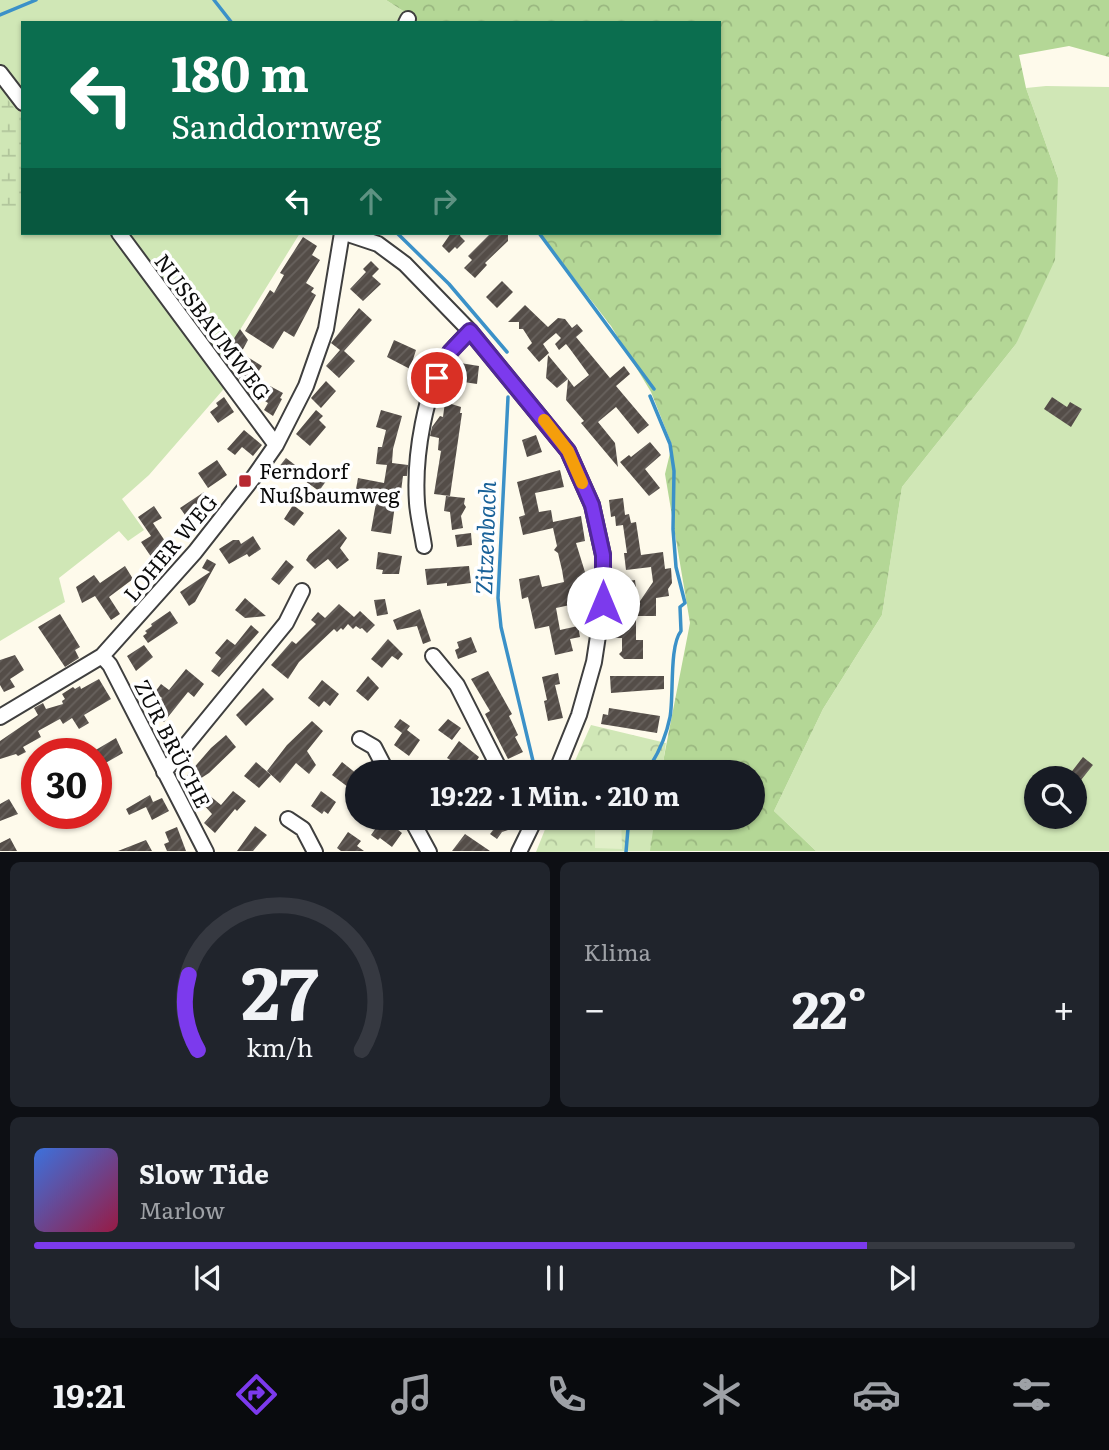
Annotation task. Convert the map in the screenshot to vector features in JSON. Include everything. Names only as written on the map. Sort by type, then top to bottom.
[{"type":"street","points":[[0,73],[21,100]]},
{"type":"street","name":"NUSSBAUMWEG","points":[[120,235],[276,445]]},
{"type":"street","name":"LOHER WEG","points":[[0,717],[102,656],[219,522],[276,445],[306,386],[326,329],[344,235]]},
{"type":"street","points":[[350,235],[378,244],[405,264],[470,331],[568,451],[592,505],[603,555],[603,603],[594,662],[579,715],[561,760]]},
{"type":"street","points":[[424,546],[417,504],[417,465],[425,416],[437,378],[450,352],[470,331]]},
{"type":"street","points":[[164,772],[286,623],[302,591]]},
{"type":"street","name":"ZUR BRÜCHE","points":[[102,656],[110,665],[206,852]]},
{"type":"street","points":[[433,656],[457,685],[494,760]]},
{"type":"street","points":[[360,739],[374,747],[381,760]]},
{"type":"street","points":[[288,819],[303,828],[315,852]]},
{"type":"street","points":[[417,830],[429,852]]},
{"type":"street","points":[[519,852],[530,830]]},
{"type":"green space","points":[[0,0],[386,0],[408,14],[403,21],[21,21],[21,235],[299,235],[222,359],[235,376],[149,475],[122,499],[144,530],[128,541],[119,531],[59,578],[65,602],[0,641]]},
{"type":"green space","points":[[386,0],[1109,0],[1109,57],[1069,46],[1019,55],[1026,88],[1058,178],[1055,260],[1016,344],[902,487],[882,615],[823,709],[774,811],[816,851],[646,851],[650,830],[765,830],[765,760],[663,760],[690,623],[665,474],[672,445],[651,392],[611,326],[541,235],[721,235],[721,21],[412,21],[408,14]]},
{"type":"green space","points":[[1109,87],[1109,851],[816,851],[774,811],[823,709],[882,615],[902,487],[1016,344],[1058,178],[1026,88]]},
{"type":"green space","points":[[0,90],[21,116],[21,211],[0,224]]},
{"type":"green space","points":[[591,725],[666,743],[664,760],[575,760]]},
{"type":"green space","points":[[545,830],[653,830],[650,851],[536,852]]},
{"type":"green space","points":[[595,830],[621,830],[622,849],[595,848]]},
{"type":"building","points":[[450,235],[460,235],[465,241],[449,253],[442,246]]},
{"type":"building","points":[[489,235],[508,235],[508,241],[485,263],[487,265],[475,278],[464,268],[472,260],[468,256]]},
{"type":"building","points":[[303,237],[317,246],[312,255],[320,260],[306,283],[314,288],[311,292],[316,295],[294,337],[284,331],[273,349],[245,331],[270,290],[274,293],[284,275],[280,273]]},
{"type":"building","points":[[371,261],[379,269],[372,276],[381,284],[363,301],[350,289],[366,272],[363,269]]},
{"type":"building","points":[[502,281],[513,292],[497,308],[486,297]]},
{"type":"building","points":[[525,305],[548,327],[558,318],[565,319],[572,328],[577,324],[583,331],[576,337],[610,378],[624,366],[630,374],[616,386],[649,425],[638,434],[616,407],[598,422],[615,443],[618,467],[581,423],[584,421],[566,400],[568,379],[574,387],[589,375],[570,349],[566,344],[559,350],[555,344],[561,338],[556,333],[543,344],[549,353],[539,362],[527,348],[532,343],[523,329],[519,329],[519,322],[508,322]]},
{"type":"building","points":[[359,308],[372,320],[344,351],[355,361],[339,378],[326,366],[340,350],[331,343]]},
{"type":"building","points":[[240,329],[248,340],[241,353],[262,366],[251,383],[240,381],[233,364],[227,360],[231,354],[226,351]]},
{"type":"building","points":[[394,340],[416,350],[410,369],[387,357]]},
{"type":"building","points":[[548,355],[568,379],[557,388],[546,378]]},
{"type":"building","points":[[460,363],[479,366],[477,384],[457,381]]},
{"type":"building","points":[[326,381],[336,391],[321,408],[311,398]]},
{"type":"building","points":[[270,386],[283,393],[273,416],[264,410],[268,403],[262,399]]},
{"type":"building","points":[[224,397],[234,412],[218,423],[210,412]]},
{"type":"building","points":[[1052,397],[1067,407],[1070,402],[1082,409],[1071,427],[1044,409]]},
{"type":"building","points":[[445,402],[461,407],[462,413],[450,496],[434,494],[441,451],[438,450],[439,438],[430,436],[432,427],[440,416],[443,417]]},
{"type":"building","points":[[316,410],[323,416],[319,420],[326,427],[310,446],[296,434]]},
{"type":"building","points":[[381,410],[402,416],[392,463],[408,465],[407,476],[403,476],[399,506],[395,505],[391,534],[371,531],[376,503],[354,500],[358,478],[384,483],[387,465],[376,464],[378,447],[382,447],[386,430],[376,427]]},
{"type":"building","points":[[244,430],[262,445],[253,456],[242,447],[235,455],[227,449]]},
{"type":"building","points":[[536,435],[542,452],[527,457],[522,440]]},
{"type":"building","points":[[650,442],[661,455],[645,469],[660,488],[649,496],[620,462]]},
{"type":"building","points":[[286,458],[299,468],[292,478],[278,468]]},
{"type":"building","points":[[217,460],[227,475],[208,488],[198,473]]},
{"type":"building","points":[[314,467],[329,477],[319,491],[305,481]]},
{"type":"building","points":[[560,470],[564,487],[535,493],[539,512],[551,510],[553,522],[581,516],[585,541],[576,543],[589,585],[580,587],[584,602],[556,608],[560,630],[578,626],[580,637],[570,639],[573,651],[555,655],[549,626],[535,629],[528,597],[522,599],[519,579],[539,575],[542,587],[564,582],[558,553],[554,550],[557,546],[553,528],[523,535],[519,517],[525,515],[517,482]]},
{"type":"building","points":[[266,485],[291,503],[269,506],[269,503],[259,496]]},
{"type":"building","points":[[204,492],[213,505],[190,522],[180,508]]},
{"type":"building","points":[[446,496],[465,498],[466,507],[461,516],[463,528],[452,530],[450,512],[444,511]]},
{"type":"building","points":[[623,498],[625,515],[629,514],[631,523],[636,522],[641,555],[663,552],[665,569],[671,568],[669,596],[656,598],[656,616],[636,616],[636,640],[643,640],[643,659],[624,659],[619,654],[622,651],[622,638],[611,638],[611,628],[619,628],[619,611],[625,611],[621,582],[635,580],[638,604],[653,582],[651,567],[626,570],[624,553],[627,553],[623,525],[616,526],[615,516],[611,517],[609,500]]},
{"type":"building","points":[[293,505],[304,513],[294,526],[284,519]]},
{"type":"building","points":[[154,506],[162,518],[153,523],[169,547],[162,552],[166,558],[156,564],[141,542],[151,536],[138,517]]},
{"type":"building","points":[[339,529],[347,538],[340,548],[349,560],[337,569],[328,559],[315,569],[306,560],[309,555]]},
{"type":"building","points":[[471,533],[472,545],[457,547],[455,535]]},
{"type":"building","points":[[253,536],[261,549],[249,557],[247,554],[229,564],[219,549],[233,540],[239,540],[241,544]]},
{"type":"building","points":[[378,552],[402,556],[399,574],[382,574],[383,570],[376,569]]},
{"type":"building","points":[[207,559],[216,564],[195,602],[189,606],[180,592],[210,572],[202,568]]},
{"type":"building","points":[[286,560],[294,567],[279,585],[271,579]]},
{"type":"building","points":[[125,566],[133,579],[109,597],[120,614],[111,620],[95,596],[82,603],[76,587],[94,575],[100,583]]},
{"type":"building","points":[[469,566],[471,583],[427,585],[425,569]]},
{"type":"building","points":[[245,598],[266,616],[245,618],[235,610]]},
{"type":"building","points":[[385,599],[388,614],[377,616],[374,600]]},
{"type":"building","points":[[339,604],[354,617],[360,611],[375,625],[367,633],[356,626],[353,629],[348,624],[343,630],[341,628],[337,632],[334,629],[299,662],[288,679],[271,665],[292,641],[296,644],[316,624],[311,620],[318,612],[325,618]]},
{"type":"building","points":[[420,609],[431,641],[423,644],[417,626],[397,630],[393,620]]},
{"type":"building","points":[[170,611],[178,623],[148,643],[143,636],[147,633],[145,631]]},
{"type":"building","points":[[60,614],[80,647],[75,650],[79,658],[65,667],[38,627]]},
{"type":"building","points":[[251,625],[259,632],[219,677],[211,671],[221,658],[215,653],[227,639],[235,645]]},
{"type":"building","points":[[471,637],[477,652],[458,659],[455,650],[459,648],[457,642]]},
{"type":"building","points":[[388,639],[403,654],[398,660],[392,656],[382,668],[371,659]]},
{"type":"building","points":[[144,645],[153,657],[136,671],[127,656]]},
{"type":"building","points":[[15,655],[24,670],[10,679],[15,687],[4,692],[0,685],[0,660]]},
{"type":"building","points":[[186,669],[204,684],[194,697],[188,692],[164,722],[151,712],[162,698],[155,692],[161,684],[169,690]]},
{"type":"building","points":[[488,671],[512,714],[509,716],[518,735],[515,737],[523,752],[508,759],[485,714],[490,711],[471,679]]},
{"type":"building","points":[[558,673],[560,684],[555,685],[563,718],[548,721],[542,677]]},
{"type":"building","points":[[368,676],[379,688],[368,701],[356,691]]},
{"type":"building","points":[[610,676],[664,676],[664,689],[611,693]]},
{"type":"building","points":[[99,679],[111,699],[84,715],[89,723],[79,729],[72,718],[63,724],[60,719],[38,731],[39,738],[21,738],[21,754],[0,759],[0,741],[38,715],[34,708],[43,703],[46,709],[63,704],[65,699],[62,694],[73,687],[75,689],[80,686],[81,689]]},
{"type":"building","points":[[322,680],[339,694],[330,706],[324,701],[319,707],[308,698]]},
{"type":"building","points":[[263,688],[274,699],[246,726],[236,715]]},
{"type":"building","points":[[609,708],[660,716],[657,733],[601,724],[603,714],[608,715]]},
{"type":"building","points":[[400,719],[410,726],[407,730],[420,740],[409,756],[394,745],[402,733],[394,727]]},
{"type":"building","points":[[448,719],[461,728],[452,740],[438,730]]},
{"type":"building","points":[[312,721],[323,731],[307,751],[316,765],[309,774],[296,763],[280,783],[267,771],[287,745]]},
{"type":"building","points":[[226,735],[236,747],[209,773],[192,784],[185,778]]},
{"type":"building","points":[[116,738],[123,753],[112,759],[112,740]]},
{"type":"building","points":[[459,741],[479,757],[477,760],[447,758]]},
{"type":"building","points":[[1083,757],[1093,765],[1087,772],[1087,766],[1076,766]]},
{"type":"building","points":[[256,762],[271,775],[259,788],[244,776]]},
{"type":"building","points":[[342,762],[345,764],[345,785],[332,775]]},
{"type":"building","points":[[198,786],[221,805],[233,791],[246,801],[237,811],[235,809],[215,833],[204,823],[212,814],[193,793]]},
{"type":"building","points":[[321,791],[336,802],[328,814],[324,811],[322,814],[311,806]]},
{"type":"building","points":[[150,795],[153,802],[162,798],[169,811],[152,820],[146,807],[129,815],[126,809]]},
{"type":"building","points":[[9,799],[18,814],[0,821],[0,804]]},
{"type":"building","points":[[255,826],[267,835],[253,851],[237,851]]},
{"type":"building","points":[[177,827],[186,851],[167,851],[164,844],[169,842],[165,832]]},
{"type":"building","points":[[375,830],[398,830],[402,833],[392,847],[371,835]]},
{"type":"building","points":[[493,830],[508,830],[502,832],[497,839],[490,834]]},
{"type":"building","points":[[348,832],[361,841],[357,846],[364,851],[341,851],[337,848]]},
{"type":"building","points":[[465,834],[490,851],[452,851]]},
{"type":"building","points":[[10,838],[17,851],[0,851],[0,843]]},
{"type":"building","points":[[146,840],[152,851],[118,851]]},
{"type":"waterway","points":[[0,15],[36,0]]},
{"type":"waterway","name":"Zitzenbach","points":[[214,0],[230,21]]},
{"type":"waterway","name":"Zitzenbach","points":[[399,235],[449,284],[507,352]]},
{"type":"waterway","points":[[540,235],[654,389]]},
{"type":"waterway","points":[[650,396],[670,444],[674,471],[673,529],[676,567],[685,603],[680,607],[681,631],[675,648],[668,724],[653,760]]},
{"type":"waterway","name":"Zitzenbach","points":[[508,397],[498,598],[501,627],[533,760]]},
{"type":"waterway","name":"Zitzenbach","points":[[626,852],[628,830]]},
{"type":"slow traffic","points":[[544,420],[568,451],[582,483]]},
{"type":"place","name":"Ferndorf Nußbaumweg","points":[[245,481]]},
{"type":"route","points":[[437,378],[450,352],[470,331],[568,451],[592,505],[603,555],[603,603]]}]
